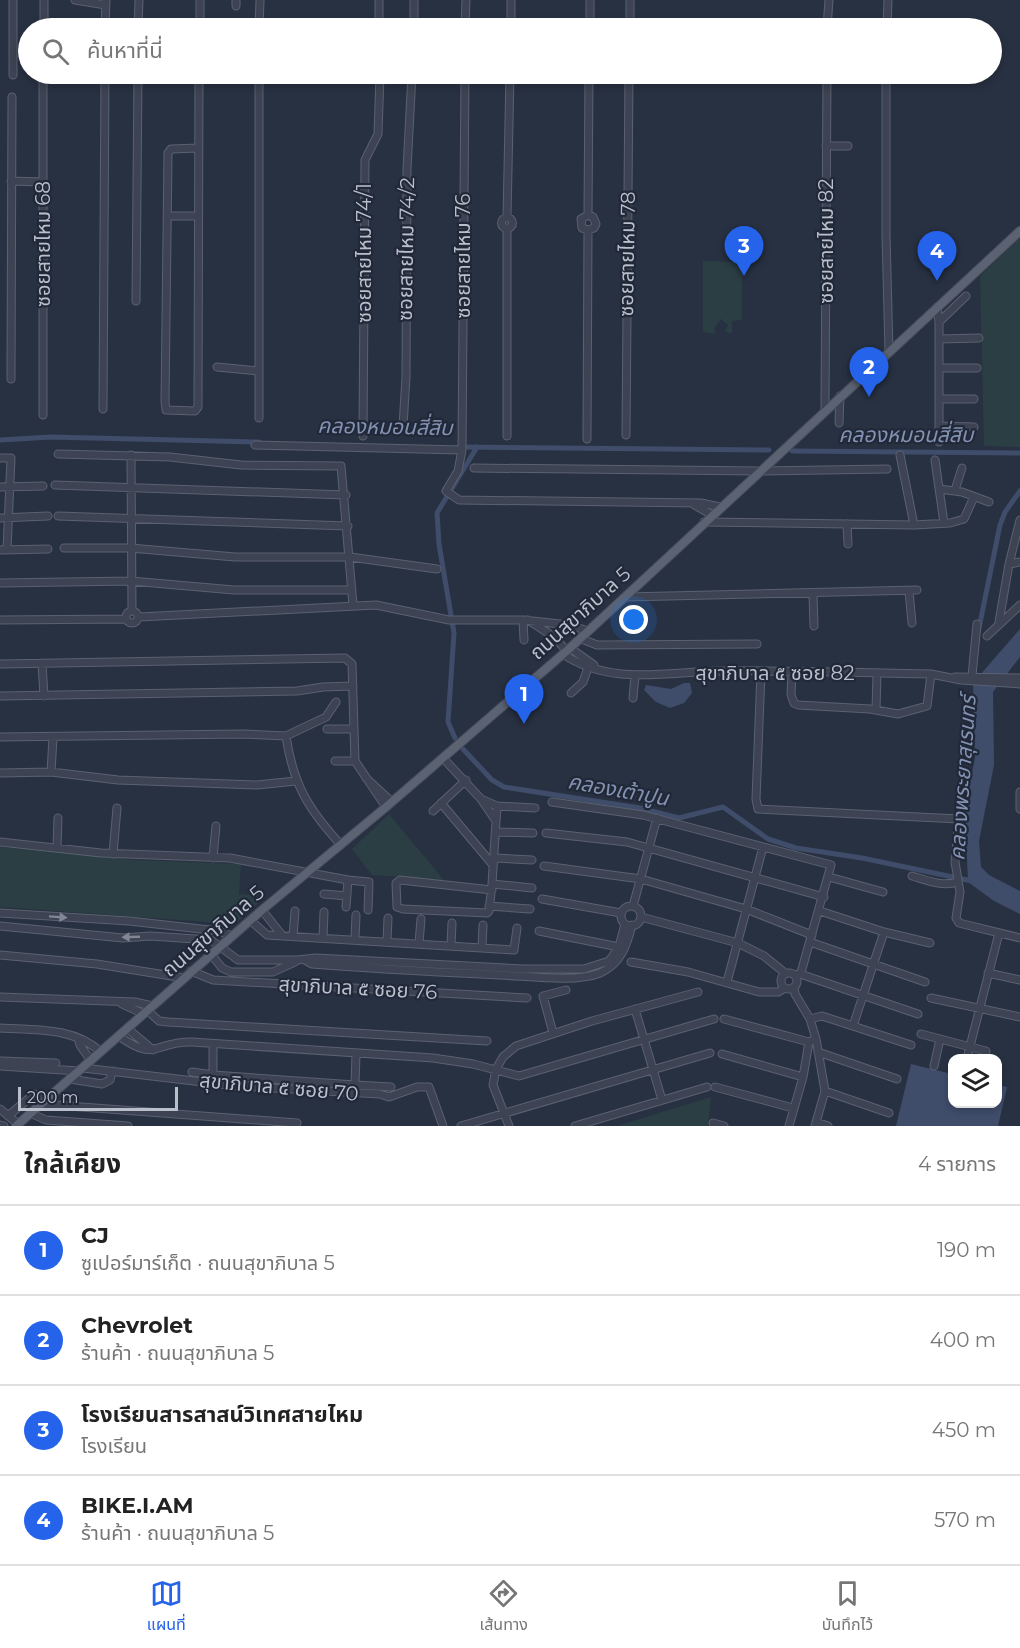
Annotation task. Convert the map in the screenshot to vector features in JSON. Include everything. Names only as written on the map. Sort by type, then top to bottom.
[{"type":"main road","name":"ถนนสุขาภิบาล 5","points":[[17,1125],[231,936],[389,805],[566,651],[1020,231]]},
{"type":"street","points":[[13,0],[13,75]]},
{"type":"street","points":[[44,0],[44,18]]},
{"type":"street","points":[[75,0],[106,2],[105,18]]},
{"type":"street","points":[[138,18],[139,0]]},
{"type":"street","points":[[200,0],[200,18]]},
{"type":"street","points":[[260,0],[260,18]]},
{"type":"street","points":[[379,0],[379,18]]},
{"type":"street","points":[[414,0],[414,18]]},
{"type":"street","points":[[465,18],[466,0]]},
{"type":"street","points":[[510,18],[511,0]]},
{"type":"street","points":[[590,0],[590,18]]},
{"type":"street","points":[[630,0],[630,18]]},
{"type":"street","points":[[828,18],[829,0]]},
{"type":"street","points":[[887,18],[888,0]]},
{"type":"street","name":"ซอยสายไหม 68","points":[[43,84],[43,415]]},
{"type":"street","points":[[103,409],[105,84]]},
{"type":"street","points":[[136,301],[138,84]]},
{"type":"street","points":[[198,148],[169,150],[165,407],[171,411],[193,412],[198,407],[199,84]]},
{"type":"street","points":[[259,84],[259,418]]},
{"type":"street","name":"ซอยสายไหม 74/1","points":[[363,436],[365,160],[378,134],[380,84]]},
{"type":"street","name":"ซอยสายไหม 74/2","points":[[403,426],[406,377],[407,169],[411,84]]},
{"type":"street","name":"ซอยสายไหม 76","points":[[465,84],[462,449],[460,464],[446,491],[459,500],[691,504]]},
{"type":"street","points":[[507,436],[507,228],[513,223],[507,217],[510,84]]},
{"type":"street","points":[[586,439],[588,230],[582,228],[580,224],[583,217],[588,215],[590,84]]},
{"type":"street","name":"ซอยสายไหม 78","points":[[626,435],[629,84]]},
{"type":"street","name":"ซอยสายไหม 82","points":[[825,410],[827,84]]},
{"type":"street","points":[[886,84],[889,351]]},
{"type":"street","points":[[11,379],[12,96]]},
{"type":"street","points":[[826,146],[848,146]]},
{"type":"street","points":[[11,181],[43,182]]},
{"type":"street","points":[[167,216],[198,216]]},
{"type":"street","points":[[939,322],[966,296]]},
{"type":"street","points":[[937,307],[939,442]]},
{"type":"street","points":[[939,339],[979,338]]},
{"type":"street","points":[[217,367],[259,371]]},
{"type":"street","points":[[939,368],[977,368]]},
{"type":"street","points":[[839,423],[840,396]]},
{"type":"street","points":[[939,399],[974,399]]},
{"type":"street","points":[[939,426],[974,427]]},
{"type":"street","points":[[255,445],[462,449]]},
{"type":"street","points":[[58,453],[131,454],[241,465],[338,465],[344,470],[353,605]]},
{"type":"street","points":[[131,454],[132,611],[139,617],[353,605],[392,607],[451,620],[525,620],[562,624],[588,631]]},
{"type":"street","points":[[900,455],[914,525]]},
{"type":"street","points":[[0,458],[11,458],[10,518],[4,550],[48,549]]},
{"type":"street","points":[[935,460],[944,523]]},
{"type":"street","points":[[474,468],[760,471],[887,469]]},
{"type":"street","points":[[956,490],[962,468]]},
{"type":"street","points":[[55,485],[346,495]]},
{"type":"street","points":[[0,487],[42,486]]},
{"type":"street","points":[[939,489],[956,490],[989,502]]},
{"type":"street","points":[[704,522],[914,525],[944,523],[964,519],[974,497]]},
{"type":"street","points":[[691,504],[706,503],[720,507]]},
{"type":"street","points":[[691,504],[712,515]]},
{"type":"street","points":[[0,518],[48,516]]},
{"type":"street","points":[[58,516],[348,526]]},
{"type":"street","points":[[999,622],[1009,564],[1020,520]]},
{"type":"street","points":[[847,524],[848,544]]},
{"type":"street","points":[[64,548],[130,548],[235,556],[350,557],[437,569]]},
{"type":"street","points":[[1009,564],[1020,562]]},
{"type":"street","points":[[0,583],[131,581],[234,590],[352,590]]},
{"type":"street","points":[[625,597],[913,590],[912,622]]},
{"type":"street","points":[[813,594],[814,626]]},
{"type":"street","points":[[1004,602],[1018,606]]},
{"type":"street","points":[[987,636],[1018,606]]},
{"type":"street","points":[[126,619],[128,612],[132,611]]},
{"type":"street","points":[[0,620],[126,619],[133,624],[139,617]]},
{"type":"street","points":[[524,640],[525,620]]},
{"type":"street","name":"สุขาภิบาล ๕ ซอย 82","points":[[525,620],[554,637],[566,651],[590,664],[598,668],[635,676],[724,671],[877,673],[931,674],[953,678],[972,677],[1017,681]]},
{"type":"street","points":[[554,637],[562,624]]},
{"type":"street","points":[[972,677],[977,624]]},
{"type":"street","points":[[579,638],[597,645],[757,644]]},
{"type":"street","points":[[0,664],[340,657],[351,661],[355,761],[389,805]]},
{"type":"street","points":[[42,663],[44,696]]},
{"type":"street","points":[[571,693],[583,682],[590,664]]},
{"type":"street","points":[[792,672],[791,695],[794,703],[798,705],[876,710],[898,714],[927,706],[931,674]]},
{"type":"street","points":[[761,673],[756,799],[758,809],[959,819],[955,862],[960,892],[956,918],[959,923],[1020,938]]},
{"type":"street","points":[[876,710],[877,673]]},
{"type":"street","points":[[633,698],[635,676]]},
{"type":"street","points":[[0,696],[297,691],[353,686]]},
{"type":"street","points":[[0,737],[243,734],[286,736],[326,717],[336,702]]},
{"type":"street","points":[[327,729],[354,729]]},
{"type":"street","points":[[286,736],[296,781],[314,813],[341,844]]},
{"type":"street","points":[[51,772],[53,738]]},
{"type":"street","points":[[444,757],[481,799],[496,821]]},
{"type":"street","points":[[335,762],[355,761]]},
{"type":"street","points":[[0,773],[51,772],[118,780],[257,785],[296,781]]},
{"type":"street","points":[[433,811],[467,782]]},
{"type":"street","points":[[1020,792],[1020,809]]},
{"type":"street","points":[[481,799],[498,806],[536,808]]},
{"type":"street","points":[[552,802],[657,818],[831,865],[820,911],[794,987],[795,994],[810,1019],[812,1040],[789,1126]]},
{"type":"street","points":[[441,803],[494,861],[531,860]]},
{"type":"street","points":[[498,806],[492,887],[487,913],[399,908],[395,903],[396,883],[404,880],[492,887],[532,888]]},
{"type":"street","points":[[113,854],[117,808]]},
{"type":"street","points":[[633,906],[657,818]]},
{"type":"street","points":[[57,848],[58,819]]},
{"type":"street","points":[[213,858],[216,826]]},
{"type":"street","points":[[495,832],[533,834]]},
{"type":"street","points":[[546,833],[627,842],[824,897]]},
{"type":"street","points":[[0,842],[113,854],[230,858],[306,873],[369,882],[368,910]]},
{"type":"street","points":[[727,982],[763,847]]},
{"type":"street","points":[[544,866],[641,879],[746,909],[811,938],[925,982]]},
{"type":"street","points":[[912,876],[950,884],[957,879]]},
{"type":"street","points":[[829,877],[882,892]]},
{"type":"street","points":[[346,907],[348,880]]},
{"type":"street","points":[[324,894],[346,896]]},
{"type":"street","points":[[0,926],[123,938],[150,936],[211,940],[238,960],[301,960],[312,964],[588,975],[609,968],[626,948],[629,924],[621,914],[542,899]]},
{"type":"street","points":[[489,906],[530,909]]},
{"type":"street","points":[[621,914],[625,908],[633,906],[638,909],[641,917]]},
{"type":"street","points":[[262,910],[281,934]]},
{"type":"street","points":[[293,936],[295,911]]},
{"type":"street","points":[[820,911],[884,932],[930,943]]},
{"type":"street","points":[[323,938],[324,912]]},
{"type":"street","points":[[0,913],[129,921],[150,926],[219,931],[231,936]]},
{"type":"street","points":[[355,939],[356,915]]},
{"type":"street","points":[[555,973],[597,967],[609,961],[629,924],[641,917],[738,943],[764,956],[785,973],[797,974],[863,994],[918,1014]]},
{"type":"street","points":[[387,941],[388,918]]},
{"type":"street","points":[[419,943],[420,919]]},
{"type":"street","points":[[250,921],[267,935],[515,949],[517,928]]},
{"type":"street","points":[[451,945],[452,923]]},
{"type":"street","points":[[482,947],[483,925]]},
{"type":"street","points":[[150,926],[150,936]]},
{"type":"street","points":[[211,940],[219,931]]},
{"type":"street","points":[[539,931],[619,946]]},
{"type":"street","points":[[853,1026],[884,932]]},
{"type":"street","points":[[969,1054],[999,933]]},
{"type":"street","points":[[211,954],[222,968],[231,972],[273,972],[301,960]]},
{"type":"street","points":[[0,955],[97,964],[184,978]]},
{"type":"street","points":[[631,962],[727,982],[759,992],[778,992],[784,988],[794,987]]},
{"type":"street","name":"สุขาภิบาล ๕ ซอย 76","points":[[191,971],[213,980],[527,998]]},
{"type":"street","points":[[988,972],[1020,980]]},
{"type":"street","points":[[784,988],[780,981],[785,973]]},
{"type":"street","points":[[553,1033],[543,996],[566,990]]},
{"type":"street","points":[[508,1126],[493,1085],[496,1069],[503,1057],[516,1046],[553,1033],[698,992]]},
{"type":"street","points":[[0,997],[120,1003],[148,1010],[159,1021],[168,1022],[487,1041]]},
{"type":"street","points":[[931,998],[1020,1017]]},
{"type":"street","points":[[120,1003],[148,1010]]},
{"type":"street","points":[[635,1009],[662,1100]]},
{"type":"street","points":[[810,1019],[822,1016],[911,1045]]},
{"type":"street","points":[[119,1036],[138,1049],[153,1050],[181,1042],[433,1058],[496,1069],[509,1076],[519,1076],[714,1019]]},
{"type":"street","points":[[724,1019],[812,1040]]},
{"type":"street","points":[[0,1028],[65,1032],[88,1041],[101,1052]]},
{"type":"street","points":[[128,1029],[153,1050]]},
{"type":"street","points":[[921,1034],[986,1051]]},
{"type":"street","points":[[78,1038],[91,1061]]},
{"type":"street","points":[[934,1066],[940,1039]]},
{"type":"street","points":[[812,1040],[818,1052],[825,1091],[816,1124],[828,1126]]},
{"type":"street","points":[[213,1044],[213,1075]]},
{"type":"street","points":[[818,1052],[897,1079]]},
{"type":"street","points":[[461,1126],[710,1053]]},
{"type":"street","points":[[355,1085],[356,1054]]},
{"type":"street","points":[[722,1054],[803,1077]]},
{"type":"street","points":[[0,1061],[56,1063]]},
{"type":"street","name":"สุขาภิบาล ๕ ซอย 70","points":[[0,1066],[112,1071],[237,1086],[380,1094],[389,1097],[417,1087],[429,1087],[441,1125]]},
{"type":"street","points":[[70,1079],[108,1083],[112,1071]]},
{"type":"street","points":[[192,1072],[391,1087]]},
{"type":"street","points":[[575,1126],[711,1087],[793,1108]]},
{"type":"street","points":[[825,1091],[889,1113]]},
{"type":"street","points":[[8,1116],[34,1094],[44,1101],[297,1124]]},
{"type":"street","points":[[0,1108],[17,1125]]},
{"type":"street","points":[[30,1113],[46,1120],[128,1126]]},
{"type":"street","points":[[713,1123],[724,1126]]},
{"type":"green space","points":[[1020,238],[1020,447],[984,446],[980,276]]},
{"type":"green space","points":[[703,261],[742,262],[742,320],[732,321],[732,333],[725,332],[728,325],[721,319],[714,328],[716,334],[703,332]]},
{"type":"green space","points":[[389,814],[444,880],[372,875],[352,849]]},
{"type":"green space","points":[[0,847],[135,860],[241,864],[239,894],[266,896],[235,924],[0,907]]},
{"type":"green space","points":[[711,1097],[708,1126],[617,1126]]},
{"type":"water","points":[[1020,629],[1020,657],[993,692],[994,765],[979,841],[981,867],[989,875],[1020,891],[1020,914],[994,901],[968,882],[965,809],[975,758],[973,683]]},
{"type":"water","points":[[684,683],[690,683],[692,693],[684,703],[670,708],[656,702],[644,690],[646,685],[671,689]]},
{"type":"water","points":[[911,1064],[948,1073],[948,1108],[1002,1108],[1002,1086],[1007,1087],[998,1126],[896,1126]]},
{"type":"waterway","name":"คลองหมอนสี่สิบ","points":[[0,440],[51,437],[259,442]]},
{"type":"waterway","name":"คลองหมอนสี่สิบ","points":[[460,447],[769,450]]},
{"type":"waterway","name":"คลองเต้าปูน","points":[[455,738],[448,722],[454,633],[439,544],[437,513],[477,447]]},
{"type":"waterway","name":"คลองหมอนสี่สิบ","points":[[792,451],[1020,453]]},
{"type":"waterway","points":[[979,628],[1000,525],[1005,512],[1020,491]]},
{"type":"waterway","name":"คลองเต้าปูน","points":[[463,749],[492,780],[504,787],[640,808],[679,818],[723,807],[768,839],[796,848],[862,858],[972,881]]},
{"type":"place","name":"โรงเรียนสารสาสน์วิเทศสายไหม","points":[[744,276]]},
{"type":"place","name":"BIKE.I.AM","points":[[937,281]]},
{"type":"place","name":"Chevrolet","points":[[869,397]]},
{"type":"place","name":"CJ","points":[[524,724]]},
{"type":"water label","name":"คลองพระยาสุเรนทร์","points":[[963,778]]}]
